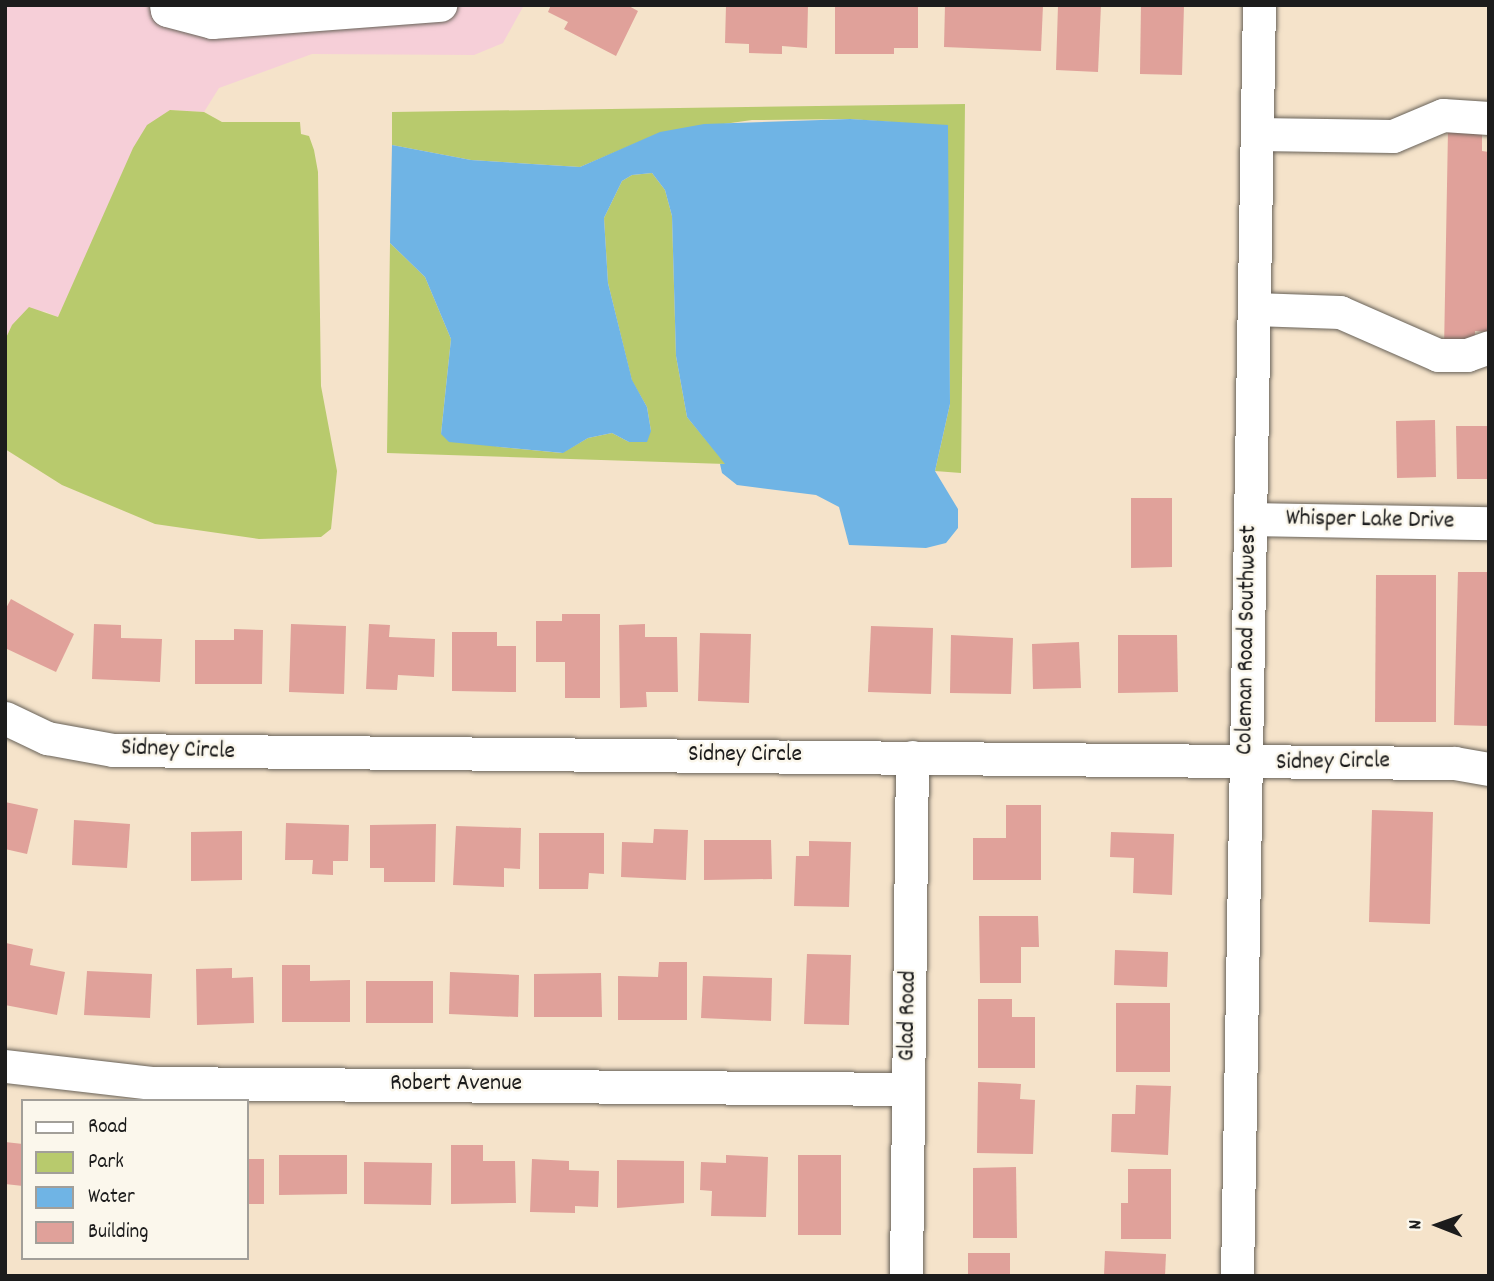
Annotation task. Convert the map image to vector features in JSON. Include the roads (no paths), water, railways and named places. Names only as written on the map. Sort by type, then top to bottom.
[{"type":"street","points":[[166,5],[167,10],[212,22],[440,5]]},
{"type":"street","name":"Coleman Road Southwest","points":[[1237,1276],[1259,5]]},
{"type":"street","points":[[1257,134],[1393,136],[1443,115],[1489,117]]},
{"type":"street","points":[[1254,309],[1340,312],[1438,355],[1467,355],[1489,347]]},
{"type":"street","name":"Whisper Lake Drive","points":[[1250,519],[1489,523]]},
{"type":"street","name":"Sidney Circle","points":[[5,718],[47,738],[113,750],[912,757],[1245,764],[1455,763],[1489,769]]},
{"type":"street","name":"Glad Road","points":[[906,1276],[912,757]]},
{"type":"street","name":"Robert Avenue","points":[[5,1066],[152,1083],[908,1089]]},
{"type":"water","points":[[850,119],[948,125],[950,404],[935,471],[958,509],[958,528],[946,543],[926,548],[849,545],[839,507],[816,495],[737,485],[722,473],[720,464],[725,464],[687,417],[676,356],[672,216],[665,190],[652,173],[632,175],[622,181],[604,218],[608,283],[632,380],[647,407],[651,431],[647,442],[629,442],[612,433],[588,438],[563,453],[449,442],[441,434],[451,339],[425,277],[390,243],[392,145],[471,160],[580,167],[660,132],[704,124]]}]
